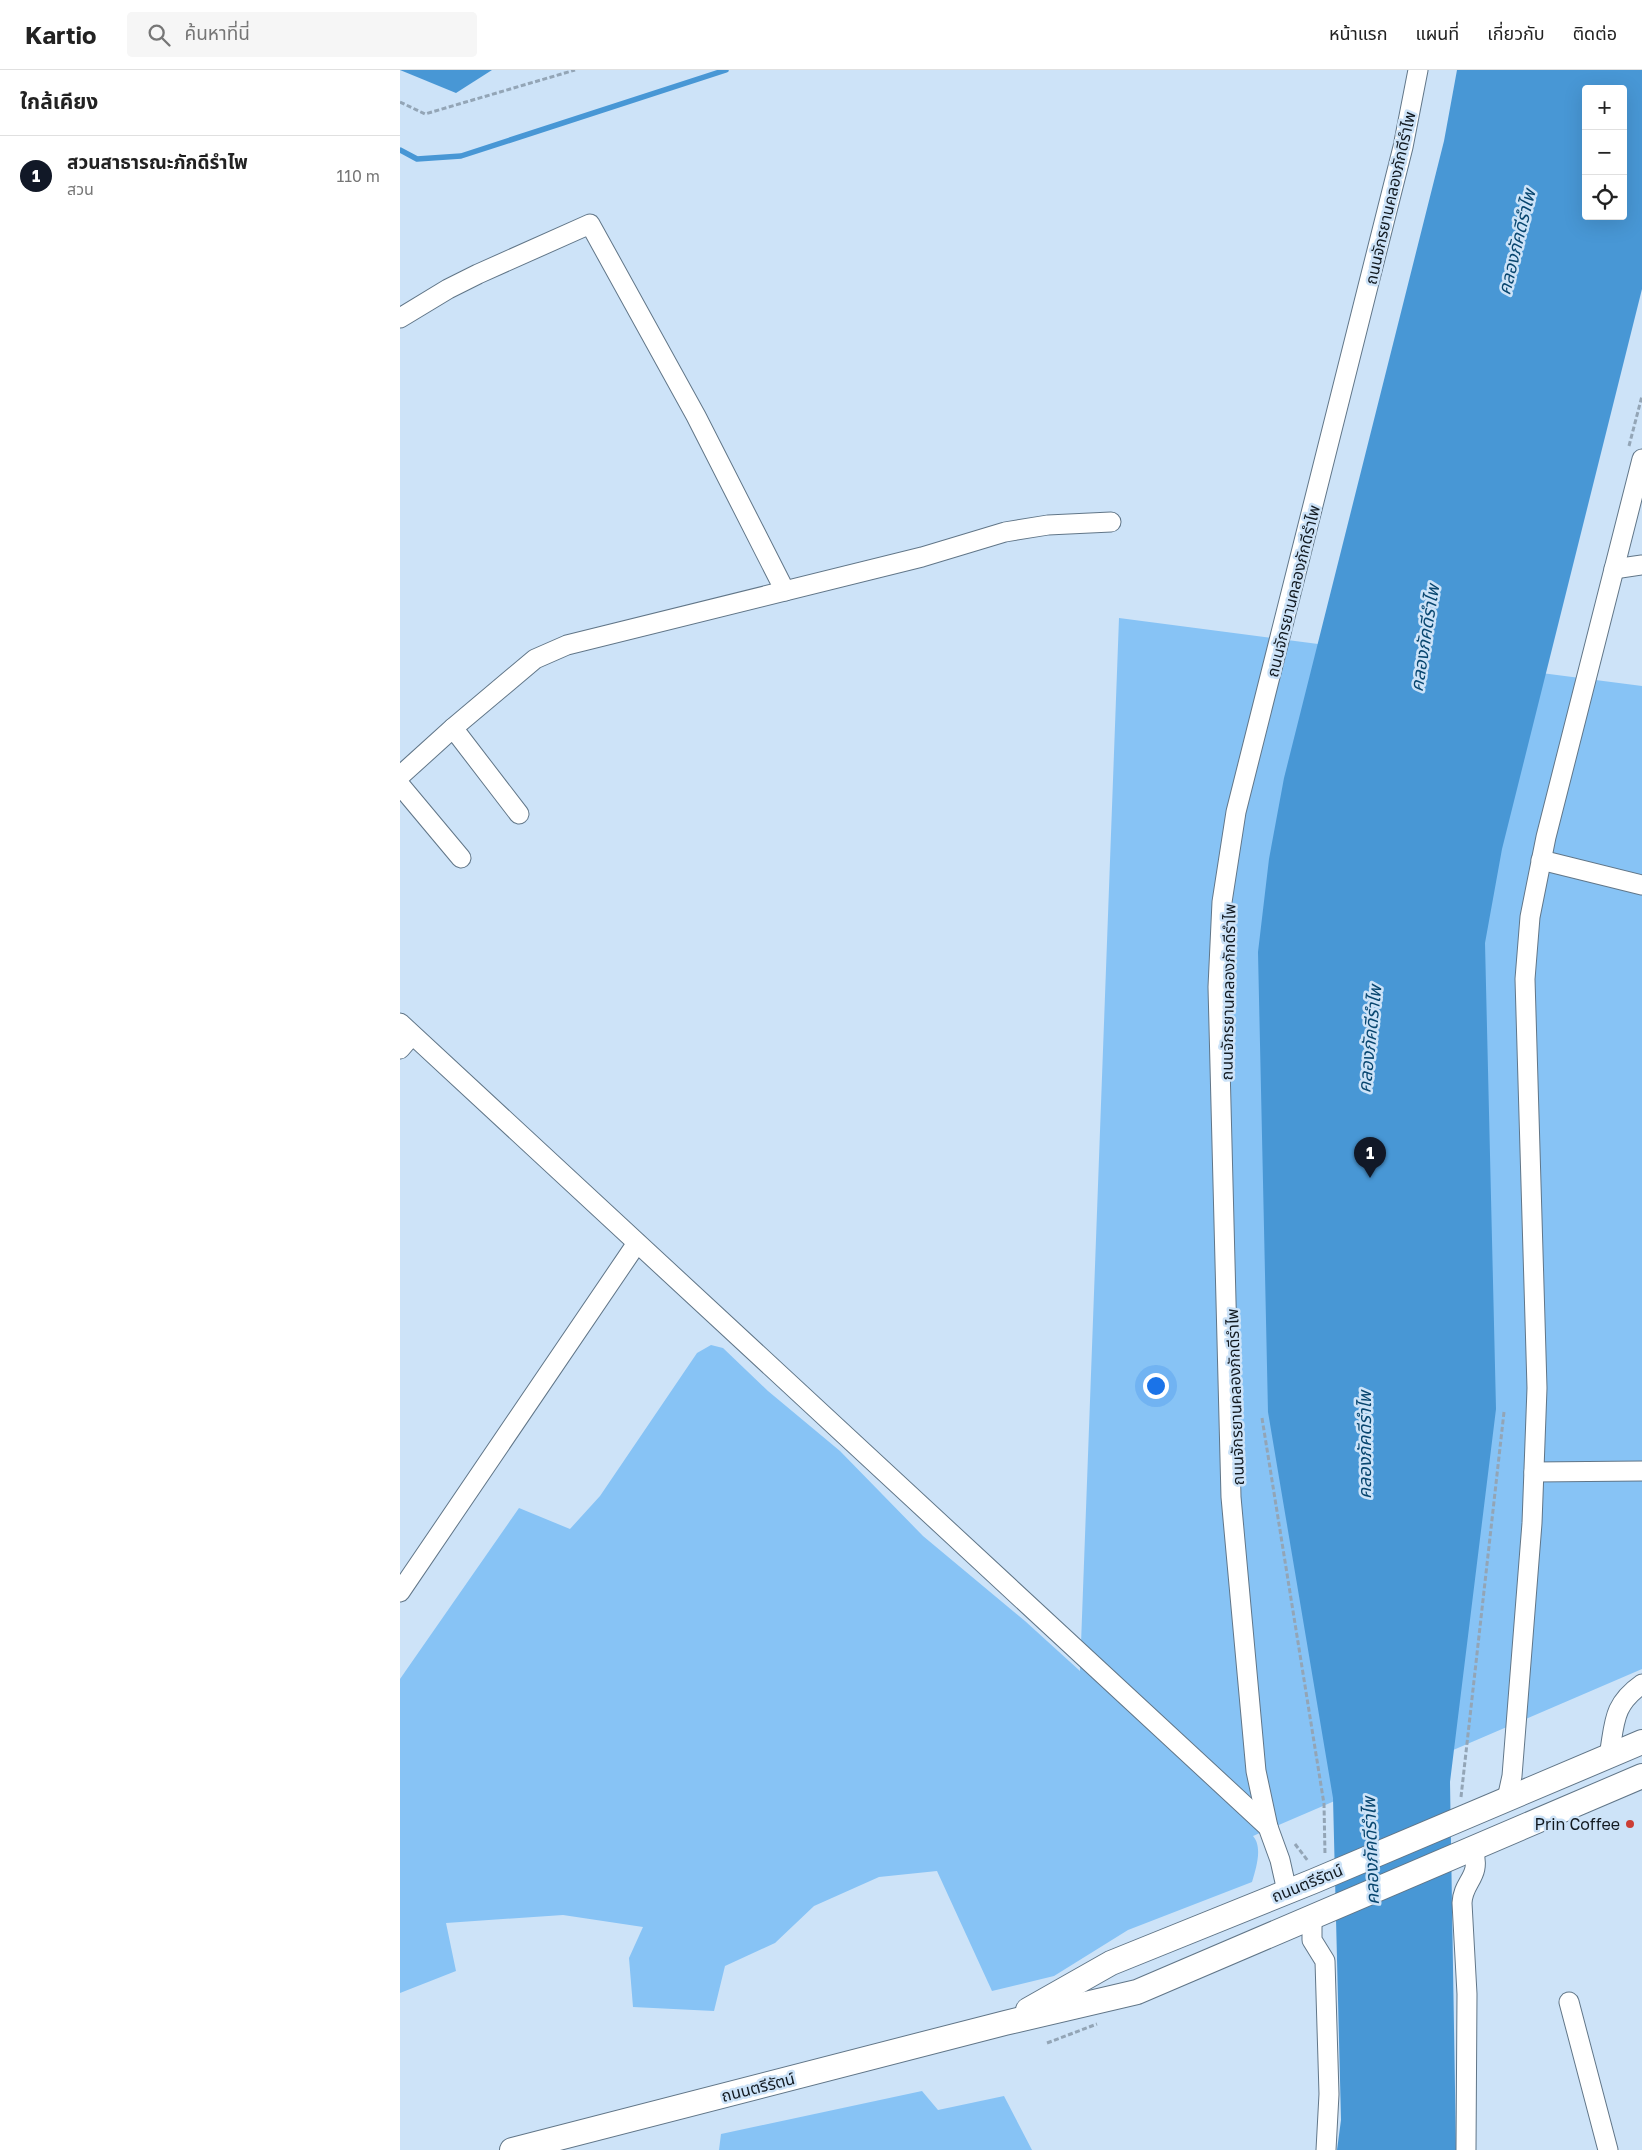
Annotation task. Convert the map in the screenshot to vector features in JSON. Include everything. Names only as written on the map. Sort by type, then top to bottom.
[{"type":"main road","name":"ถนนตรีรัตน์","points":[[1005,2023],[1111,1964],[1287,1891],[1313,1873],[1469,1805],[1507,1799],[1642,1742]]},
{"type":"main road","name":"ถนนตรีรัตน์","points":[[512,2150],[1005,2023],[1137,1992],[1642,1776]]},
{"type":"street","points":[[1287,1891],[1280,1860],[1268,1826],[1256,1771],[1231,1497],[1218,987],[1222,902],[1236,812],[1404,147],[1418,70]]},
{"type":"street","points":[[400,318],[470,277],[590,224],[696,416],[784,591]]},
{"type":"street","points":[[1507,1799],[1512,1776],[1534,1472],[1537,1388],[1525,979],[1530,917],[1541,860],[1642,459]]},
{"type":"street","points":[[400,776],[529,664],[549,651],[567,644],[922,557],[1025,528],[1111,522]]},
{"type":"street","points":[[1614,569],[1642,565]]},
{"type":"street","points":[[453,728],[519,814]]},
{"type":"street","points":[[400,785],[461,858]]},
{"type":"street","points":[[1541,860],[1642,884]]},
{"type":"street","points":[[400,1049],[406,1029],[1268,1826]]},
{"type":"street","points":[[400,1592],[636,1242]]},
{"type":"street","points":[[1534,1472],[1642,1471]]},
{"type":"street","points":[[1609,1756],[1618,1707],[1627,1695],[1642,1684]]},
{"type":"street","points":[[1466,2150],[1467,1994],[1462,1894],[1470,1885],[1477,1862],[1473,1849]]},
{"type":"street","points":[[1312,1918],[1312,1940],[1325,1961],[1329,2094],[1326,2150]]},
{"type":"street","points":[[1569,2002],[1608,2150]]},
{"type":"path","points":[[400,102],[425,114],[575,70]]},
{"type":"path","points":[[1469,1805],[1504,1412]]},
{"type":"path","points":[[1262,1418],[1324,1804],[1325,1860]]},
{"type":"path","points":[[1293,1840],[1313,1873]]},
{"type":"shaded area","points":[[1119,618],[1642,686],[1642,1669],[1253,1836],[1258,1846],[1258,1852],[1257,1865],[1252,1882],[1128,1930],[1054,1976],[992,1991],[937,1871],[879,1877],[814,1906],[775,1943],[725,1966],[714,2011],[633,2007],[629,1958],[643,1927],[563,1915],[446,1923],[456,1971],[400,1993],[400,1679],[519,1508],[570,1529],[600,1496],[697,1353],[711,1345],[723,1348],[768,1391],[840,1451],[923,1536],[1025,1621],[1080,1671]]},
{"type":"shaded area","points":[[922,2091],[938,2110],[1004,2096],[1032,2150],[719,2150],[721,2134]]},
{"type":"water","points":[[400,70],[492,70],[456,93]]},
{"type":"water","name":"คลองภัคดีรำไพ","points":[[1457,70],[1642,70],[1642,289],[1502,849],[1485,943],[1496,1409],[1450,1782],[1456,2150],[1337,2150],[1341,2120],[1333,1798],[1268,1412],[1258,952],[1269,859],[1284,778],[1444,141]]},
{"type":"waterway","points":[[400,150],[417,159],[461,156],[726,70]]},
{"type":"place","name":"สวนสาธารณะภักดีรำไพ","points":[[1370,1178]]},
{"type":"place","name":"Prin Coffee","points":[[1630,1824]]}]
